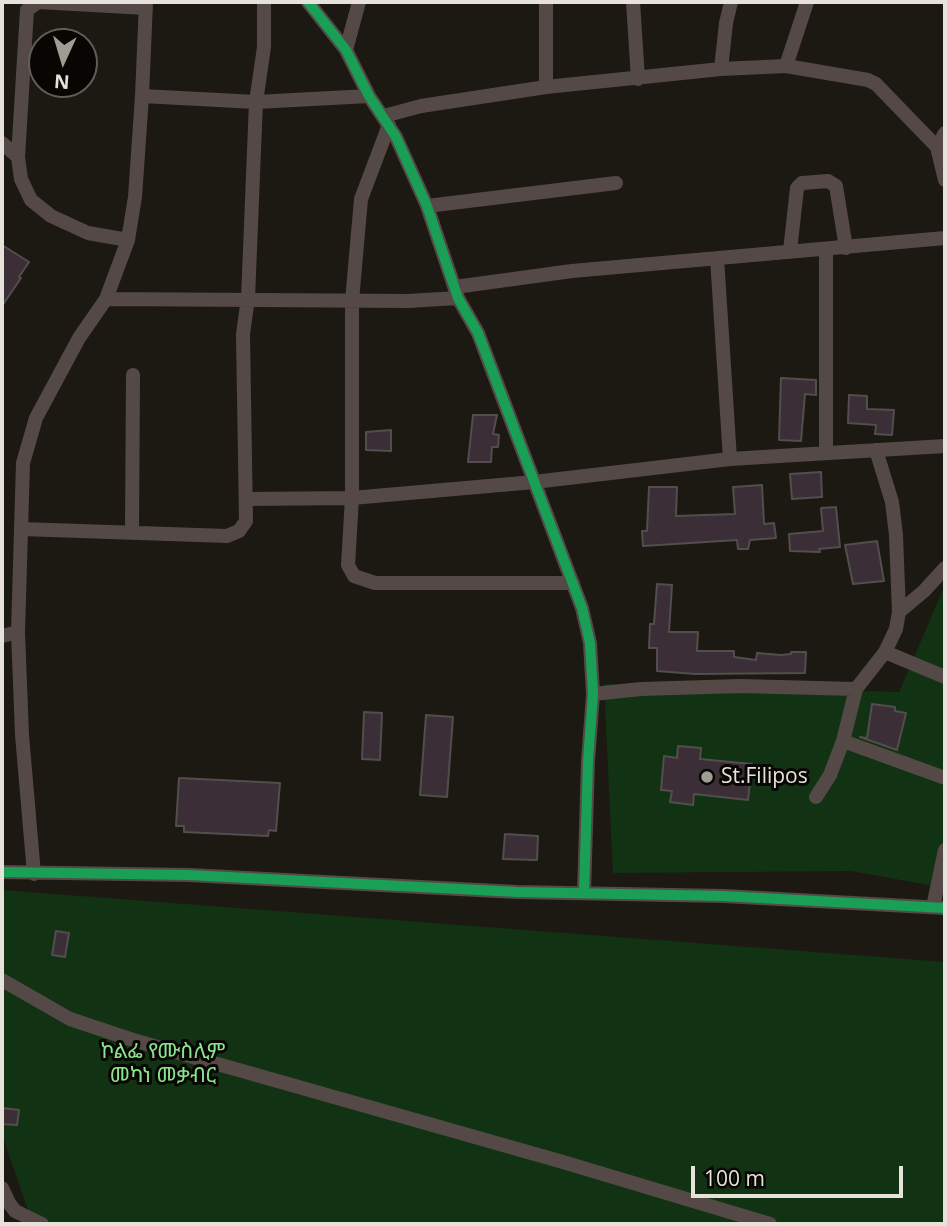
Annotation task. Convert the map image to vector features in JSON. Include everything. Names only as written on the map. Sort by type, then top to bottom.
[{"type":"street","points":[[34,874],[22,735],[18,632],[23,463],[36,418],[79,338],[106,299],[128,240],[135,197],[146,5],[38,2],[27,10],[18,157],[20,179],[31,200],[51,216],[88,233],[128,240]]},
{"type":"street","points":[[21,529],[233,534],[246,520],[243,334],[248,299],[256,102],[264,47],[264,2]]},
{"type":"street","points":[[308,2],[346,50],[369,96],[386,120],[427,206],[457,293],[478,333],[588,629],[593,694],[584,893]]},
{"type":"street","points":[[346,50],[359,2]]},
{"type":"street","points":[[546,2],[547,87]]},
{"type":"street","points":[[633,2],[638,79]]},
{"type":"street","points":[[721,69],[731,2]]},
{"type":"street","points":[[786,66],[807,2]]},
{"type":"street","points":[[386,120],[421,106],[547,87],[721,69],[786,66],[868,80],[876,84],[937,147],[945,180]]},
{"type":"street","points":[[142,96],[256,102],[369,96]]},
{"type":"street","points":[[386,120],[361,199],[352,301],[352,498],[348,565],[354,576],[375,583],[573,583]]},
{"type":"street","points":[[937,147],[945,133]]},
{"type":"street","points":[[2,143],[18,157]]},
{"type":"street","points":[[790,251],[797,188],[802,183],[828,181],[836,186],[846,248]]},
{"type":"street","points":[[427,206],[616,183]]},
{"type":"street","points":[[106,299],[352,301],[457,293],[572,271],[945,238]]},
{"type":"street","points":[[826,248],[826,451]]},
{"type":"street","points":[[718,258],[730,459]]},
{"type":"street","points":[[132,531],[134,375]]},
{"type":"street","points":[[247,499],[352,498],[534,482],[730,459],[826,451],[945,446]]},
{"type":"street","points":[[816,797],[830,775],[843,741],[856,689],[886,652],[896,629],[899,612],[899,569],[892,502],[876,450]]},
{"type":"street","points":[[899,612],[924,591],[945,568]]},
{"type":"street","points":[[2,636],[18,632]]},
{"type":"street","points":[[886,652],[945,677]]},
{"type":"street","points":[[593,694],[640,689],[740,686],[856,689]]},
{"type":"street","points":[[843,741],[945,778]]},
{"type":"street","points":[[2,872],[189,876],[517,892],[724,896],[939,908],[945,849]]},
{"type":"street","points":[[2,980],[70,1019],[133,1040],[563,1162],[770,1224]]},
{"type":"street","points":[[2,1188],[15,1211],[42,1224]]},
{"type":"green space","points":[[945,585],[945,888],[851,871],[613,873],[604,684],[899,692]]},
{"type":"green space","name":"ኮልፌ የሙስሊም መካነ መቃብር","points":[[2,890],[945,962],[945,1224],[33,1224],[2,1135]]},
{"type":"building","points":[[2,245],[29,262],[2,306]]},
{"type":"building","points":[[781,378],[816,380],[816,395],[805,394],[801,441],[779,440]]},
{"type":"building","points":[[849,395],[867,396],[867,409],[894,410],[892,435],[875,434],[876,425],[848,423]]},
{"type":"building","points":[[473,415],[497,415],[493,434],[499,435],[498,447],[492,447],[491,462],[468,462]]},
{"type":"building","points":[[391,430],[391,451],[366,450],[366,432]]},
{"type":"building","points":[[821,472],[822,497],[792,499],[790,474]]},
{"type":"building","points":[[762,485],[764,524],[774,523],[776,538],[750,540],[748,549],[738,549],[737,540],[643,546],[642,531],[647,531],[649,487],[677,487],[676,516],[735,514],[733,487]]},
{"type":"building","points":[[836,507],[840,547],[819,549],[820,552],[790,551],[789,534],[823,531],[821,508]]},
{"type":"building","points":[[877,541],[884,581],[853,584],[845,545]]},
{"type":"building","points":[[657,584],[672,585],[669,632],[698,632],[697,651],[734,651],[734,657],[756,660],[757,653],[781,655],[806,652],[805,673],[695,674],[657,671],[657,648],[649,648]]},
{"type":"building","points":[[872,704],[895,707],[895,711],[906,713],[897,750],[860,737],[867,738]]},
{"type":"building","points":[[364,712],[382,713],[380,760],[362,759]]},
{"type":"building","points":[[426,715],[453,717],[447,797],[420,795]]},
{"type":"building","name":"St.Filipos","points":[[678,746],[701,748],[700,759],[752,764],[748,800],[694,794],[693,805],[670,802],[672,791],[661,790],[664,756],[677,758]]},
{"type":"building","points":[[179,778],[280,783],[276,831],[269,830],[268,836],[184,832],[184,826],[176,826]]},
{"type":"building","points":[[505,834],[538,836],[537,860],[503,859]]},
{"type":"building","points":[[56,931],[69,933],[65,957],[52,955]]},
{"type":"building","points":[[2,1108],[19,1110],[17,1125],[2,1124]]},
{"type":"cycle path","points":[[308,2],[346,50],[369,96],[396,137],[427,206],[458,298],[478,333],[582,608],[590,643],[593,694],[584,893]]},
{"type":"cycle path","points":[[2,872],[189,875],[517,892],[724,896],[945,908]]},
{"type":"place","name":"St.Filipos","points":[[707,777]]}]
